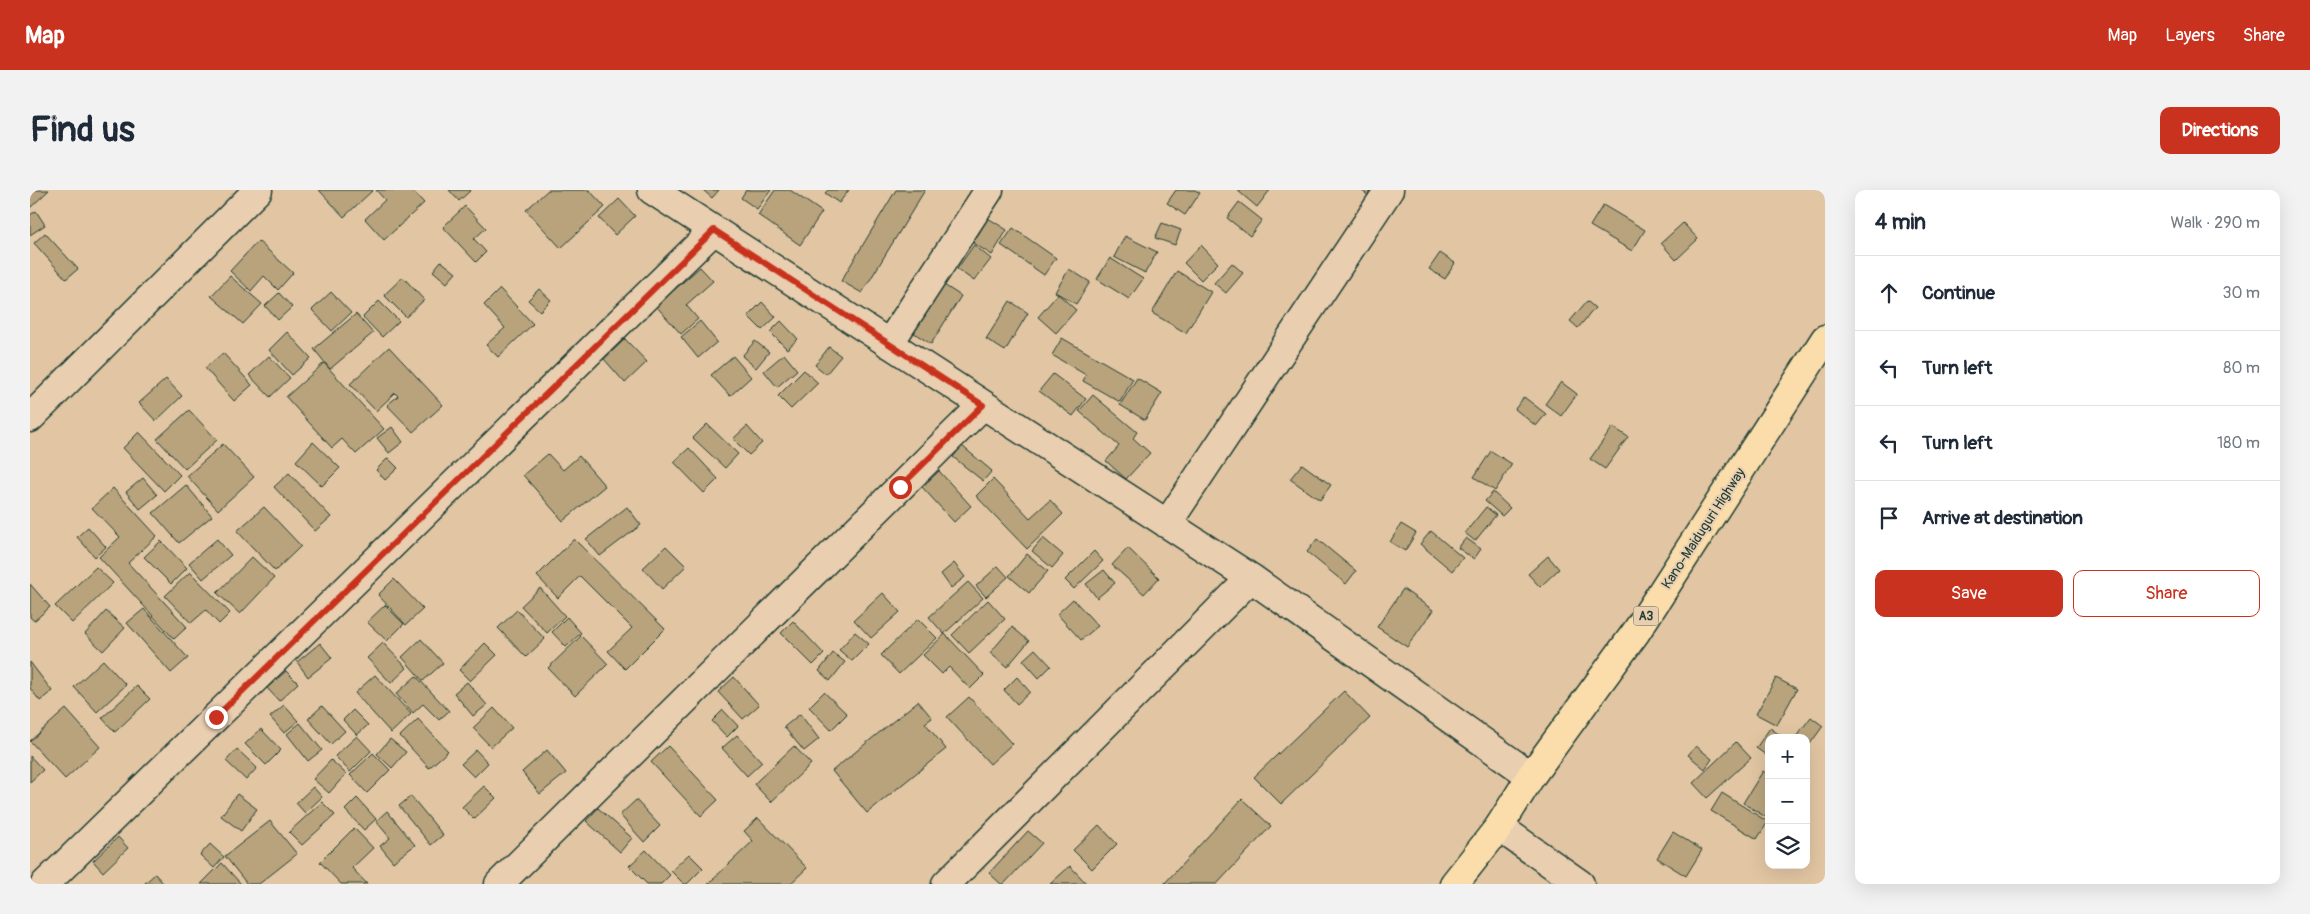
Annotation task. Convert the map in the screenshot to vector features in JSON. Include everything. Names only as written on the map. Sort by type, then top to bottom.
[{"type":"highway","name":"Kano-Maiduguri Highway","points":[[1454,884],[1499,827],[1532,776],[1636,632],[1825,339]]},
{"type":"street","points":[[30,418],[258,190]]},
{"type":"street","points":[[652,190],[1251,578],[1532,776]]},
{"type":"street","points":[[889,344],[989,190]]},
{"type":"street","points":[[1167,524],[1389,190]]},
{"type":"street","points":[[45,884],[714,230]]},
{"type":"street","points":[[499,884],[983,405]]},
{"type":"street","points":[[946,884],[1251,578]]},
{"type":"street","points":[[1499,827],[1580,884]]},
{"type":"building","points":[[30,190],[49,190],[30,208]]},
{"type":"building","points":[[319,190],[373,190],[344,217]]},
{"type":"building","points":[[376,190],[412,190],[424,203],[384,240],[365,219],[385,200]]},
{"type":"building","points":[[449,190],[471,190],[459,201]]},
{"type":"building","points":[[548,190],[589,190],[605,207],[561,248],[526,210]]},
{"type":"building","points":[[703,190],[719,190],[712,198]]},
{"type":"building","points":[[746,190],[771,190],[757,209],[741,198]]},
{"type":"building","points":[[775,190],[790,190],[822,212],[800,245],[758,215]]},
{"type":"building","points":[[828,190],[849,190],[839,203],[825,193]]},
{"type":"building","points":[[896,190],[925,190],[862,293],[841,281]]},
{"type":"building","points":[[1176,190],[1195,190],[1200,193],[1185,215],[1167,203]]},
{"type":"building","points":[[1237,190],[1270,190],[1257,207]]},
{"type":"building","points":[[1361,190],[1383,190],[1375,201]]},
{"type":"building","points":[[619,199],[635,216],[615,235],[599,218]]},
{"type":"building","points":[[1239,202],[1262,220],[1250,236],[1227,218]]},
{"type":"building","points":[[1603,205],[1645,230],[1632,251],[1590,226]]},
{"type":"building","points":[[465,206],[486,228],[474,239],[486,252],[476,262],[443,227]]},
{"type":"building","points":[[36,211],[45,225],[30,235],[30,215]]},
{"type":"building","points":[[988,218],[1007,230],[992,255],[973,243]]},
{"type":"building","points":[[1162,223],[1181,230],[1175,245],[1155,238]]},
{"type":"building","points":[[1683,223],[1698,239],[1676,260],[1661,243]]},
{"type":"building","points":[[1013,228],[1056,258],[1044,275],[1001,245]]},
{"type":"building","points":[[45,233],[78,269],[66,279],[34,243]]},
{"type":"building","points":[[1125,236],[1157,252],[1145,273],[1114,257]]},
{"type":"building","points":[[258,241],[293,273],[278,290],[264,276],[251,291],[230,271]]},
{"type":"building","points":[[974,245],[991,259],[974,281],[957,269]]},
{"type":"building","points":[[1201,245],[1218,263],[1201,280],[1184,263]]},
{"type":"building","points":[[1440,253],[1455,263],[1445,279],[1429,269]]},
{"type":"building","points":[[1110,258],[1143,279],[1129,299],[1097,279]]},
{"type":"building","points":[[441,261],[456,273],[447,283],[433,271]]},
{"type":"building","points":[[1232,263],[1243,273],[1226,293],[1214,283]]},
{"type":"building","points":[[700,267],[713,281],[686,305],[698,319],[681,334],[656,306]]},
{"type":"building","points":[[1069,269],[1090,282],[1076,304],[1055,292]]},
{"type":"building","points":[[1177,271],[1211,292],[1186,333],[1152,313]]},
{"type":"building","points":[[230,276],[262,304],[243,324],[211,296]]},
{"type":"building","points":[[403,277],[424,300],[406,317],[384,295]]},
{"type":"building","points":[[944,285],[961,296],[931,344],[914,333]]},
{"type":"building","points":[[500,289],[533,324],[498,357],[486,345],[505,328],[484,305]]},
{"type":"building","points":[[539,289],[551,300],[540,311],[528,300]]},
{"type":"building","points":[[331,292],[351,313],[332,331],[312,310]]},
{"type":"building","points":[[279,293],[292,307],[278,320],[265,306]]},
{"type":"building","points":[[1058,294],[1076,310],[1056,333],[1038,317]]},
{"type":"building","points":[[379,301],[399,321],[382,337],[363,317]]},
{"type":"building","points":[[1010,301],[1028,313],[1005,351],[986,339]]},
{"type":"building","points":[[1587,301],[1595,308],[1578,328],[1570,321]]},
{"type":"building","points":[[762,302],[776,317],[762,330],[748,316]]},
{"type":"building","points":[[356,314],[373,333],[330,369],[314,349]]},
{"type":"building","points":[[700,321],[717,342],[698,358],[681,337]]},
{"type":"building","points":[[781,321],[798,339],[787,349],[770,332]]},
{"type":"building","points":[[287,332],[311,358],[292,375],[269,350]]},
{"type":"building","points":[[1062,338],[1133,379],[1120,402],[1083,381],[1086,375],[1052,355]]},
{"type":"building","points":[[625,339],[647,362],[625,383],[604,359]]},
{"type":"building","points":[[755,341],[769,352],[756,368],[742,356]]},
{"type":"building","points":[[389,347],[443,405],[413,432],[387,405],[398,396],[395,393],[376,411],[350,384]]},
{"type":"building","points":[[829,347],[841,356],[826,374],[815,365]]},
{"type":"building","points":[[223,353],[252,385],[234,401],[205,368]]},
{"type":"building","points":[[784,354],[797,370],[777,387],[764,371]]},
{"type":"building","points":[[269,356],[290,378],[270,397],[249,375]]},
{"type":"building","points":[[733,356],[751,377],[730,396],[711,375]]},
{"type":"building","points":[[324,363],[384,429],[356,454],[342,439],[332,448],[286,397]]},
{"type":"building","points":[[804,370],[818,383],[791,409],[778,396]]},
{"type":"building","points":[[1053,374],[1086,399],[1073,416],[1039,391]]},
{"type":"building","points":[[1137,378],[1162,393],[1145,420],[1120,405]]},
{"type":"building","points":[[166,379],[182,396],[156,421],[139,403]]},
{"type":"building","points":[[1561,382],[1577,394],[1561,416],[1545,404]]},
{"type":"building","points":[[1093,395],[1137,432],[1133,438],[1150,453],[1126,479],[1106,461],[1119,446],[1079,411]]},
{"type":"building","points":[[1524,397],[1546,414],[1536,426],[1515,409]]},
{"type":"building","points":[[189,410],[217,440],[185,469],[157,439]]},
{"type":"building","points":[[707,424],[738,454],[725,468],[693,438]]},
{"type":"building","points":[[747,426],[762,443],[749,455],[733,439]]},
{"type":"building","points":[[392,427],[403,442],[389,453],[377,438]]},
{"type":"building","points":[[1613,427],[1628,437],[1605,469],[1590,459]]},
{"type":"building","points":[[139,432],[180,475],[164,491],[123,448]]},
{"type":"building","points":[[313,442],[340,468],[322,486],[296,461]]},
{"type":"building","points":[[223,444],[254,477],[218,510],[187,476]]},
{"type":"building","points":[[962,446],[992,471],[983,481],[953,457]]},
{"type":"building","points":[[689,448],[718,479],[704,493],[674,462]]},
{"type":"building","points":[[1491,451],[1512,464],[1495,491],[1474,477]]},
{"type":"building","points":[[548,454],[563,470],[579,456],[605,486],[563,521],[523,475]]},
{"type":"building","points":[[388,458],[398,468],[385,480],[376,470]]},
{"type":"building","points":[[1302,464],[1331,485],[1320,500],[1290,479]]},
{"type":"building","points":[[939,471],[971,506],[954,522],[922,487]]},
{"type":"building","points":[[289,473],[331,517],[315,531],[274,487]]},
{"type":"building","points":[[143,478],[157,495],[140,509],[126,492]]},
{"type":"building","points":[[993,479],[1030,518],[1050,500],[1063,514],[1027,549],[976,496]]},
{"type":"building","points":[[186,485],[212,516],[179,543],[153,513]]},
{"type":"building","points":[[113,488],[157,536],[128,563],[187,627],[174,639],[99,557],[120,537],[92,508]]},
{"type":"building","points":[[1493,492],[1510,508],[1502,516],[1485,501]]},
{"type":"building","points":[[264,507],[301,546],[275,571],[237,531]]},
{"type":"building","points":[[627,507],[641,525],[600,556],[586,539]]},
{"type":"building","points":[[1486,507],[1496,515],[1475,541],[1465,533]]},
{"type":"building","points":[[1401,524],[1416,533],[1405,551],[1390,542]]},
{"type":"building","points":[[88,527],[106,547],[95,557],[77,537]]},
{"type":"building","points":[[1431,531],[1463,558],[1452,571],[1420,544]]},
{"type":"building","points":[[1043,538],[1063,555],[1052,568],[1032,551]]},
{"type":"building","points":[[1466,538],[1481,549],[1474,559],[1458,548]]},
{"type":"building","points":[[217,539],[231,555],[203,579],[189,563]]},
{"type":"building","points":[[574,539],[665,629],[625,669],[608,651],[632,628],[580,576],[558,598],[537,576]]},
{"type":"building","points":[[1317,539],[1356,571],[1346,584],[1307,552]]},
{"type":"building","points":[[161,541],[187,568],[171,584],[144,557]]},
{"type":"building","points":[[666,546],[686,566],[662,589],[643,568]]},
{"type":"building","points":[[1128,548],[1159,578],[1144,594],[1112,565]]},
{"type":"building","points":[[1094,551],[1103,561],[1074,589],[1065,580]]},
{"type":"building","points":[[1027,554],[1048,571],[1029,593],[1009,576]]},
{"type":"building","points":[[1548,556],[1559,569],[1540,587],[1528,574]]},
{"type":"building","points":[[252,557],[274,578],[240,614],[217,593]]},
{"type":"building","points":[[954,563],[965,577],[951,588],[941,574]]},
{"type":"building","points":[[998,566],[1008,577],[986,597],[976,586]]},
{"type":"building","points":[[96,567],[113,583],[72,623],[55,606]]},
{"type":"building","points":[[1104,570],[1115,583],[1097,598],[1086,584]]},
{"type":"building","points":[[190,572],[230,613],[219,624],[206,610],[191,623],[165,596]]},
{"type":"building","points":[[394,579],[423,609],[406,625],[378,595]]},
{"type":"building","points":[[968,582],[983,598],[944,634],[929,617]]},
{"type":"building","points":[[30,584],[50,607],[34,621],[30,617]]},
{"type":"building","points":[[540,588],[565,616],[547,633],[521,606]]},
{"type":"building","points":[[1403,589],[1433,610],[1407,647],[1377,627]]},
{"type":"building","points":[[883,593],[900,612],[871,638],[854,620]]},
{"type":"building","points":[[1073,599],[1098,626],[1081,640],[1057,614]]},
{"type":"building","points":[[988,600],[1005,619],[969,653],[952,635]]},
{"type":"building","points":[[385,605],[404,624],[387,641],[367,622]]},
{"type":"building","points":[[144,609],[188,658],[171,673],[127,623]]},
{"type":"building","points":[[517,610],[545,639],[526,657],[498,628]]},
{"type":"building","points":[[106,611],[125,628],[103,651],[85,634]]},
{"type":"building","points":[[567,617],[581,633],[566,647],[552,632]]},
{"type":"building","points":[[918,619],[937,638],[899,674],[881,655]]},
{"type":"building","points":[[793,621],[824,654],[813,665],[781,633]]},
{"type":"building","points":[[1012,627],[1029,641],[1007,667],[990,653]]},
{"type":"building","points":[[855,632],[869,644],[852,661],[839,650]]},
{"type":"building","points":[[945,634],[984,675],[970,689],[949,667],[942,674],[923,655]]},
{"type":"building","points":[[581,636],[608,664],[575,696],[548,668]]},
{"type":"building","points":[[421,639],[443,663],[423,681],[402,657]]},
{"type":"building","points":[[320,643],[332,658],[308,677],[297,662]]},
{"type":"building","points":[[383,643],[407,668],[391,683],[367,658]]},
{"type":"building","points":[[485,643],[497,655],[470,681],[459,670]]},
{"type":"building","points":[[1035,649],[1051,666],[1039,678],[1023,660]]},
{"type":"building","points":[[833,653],[845,662],[830,681],[819,671]]},
{"type":"building","points":[[103,660],[126,685],[97,712],[74,687]]},
{"type":"building","points":[[30,662],[52,691],[40,701],[30,688]]},
{"type":"building","points":[[286,671],[298,683],[279,701],[267,688]]},
{"type":"building","points":[[375,675],[411,714],[391,733],[355,693]]},
{"type":"building","points":[[416,676],[449,711],[439,720],[423,704],[413,713],[396,694]]},
{"type":"building","points":[[734,677],[759,705],[743,719],[718,692]]},
{"type":"building","points":[[1017,677],[1030,692],[1017,704],[1004,690]]},
{"type":"building","points":[[1776,678],[1797,689],[1777,725],[1756,714]]},
{"type":"building","points":[[467,682],[487,705],[473,716],[454,693]]},
{"type":"building","points":[[137,686],[150,699],[115,732],[102,718]]},
{"type":"building","points":[[1344,691],[1370,718],[1281,804],[1254,777]]},
{"type":"building","points":[[824,692],[847,714],[831,730],[809,707]]},
{"type":"building","points":[[969,697],[1012,744],[990,764],[947,717]]},
{"type":"building","points":[[918,701],[932,718],[925,723],[946,749],[867,813],[832,771]]},
{"type":"building","points":[[284,705],[298,721],[284,733],[270,717]]},
{"type":"building","points":[[322,706],[345,731],[331,744],[308,719]]},
{"type":"building","points":[[494,708],[512,728],[491,747],[473,728]]},
{"type":"building","points":[[66,709],[100,747],[65,779],[30,741]]},
{"type":"building","points":[[353,710],[368,725],[357,735],[343,720]]},
{"type":"building","points":[[723,710],[738,726],[727,737],[712,721]]},
{"type":"building","points":[[800,714],[819,739],[804,751],[784,727]]},
{"type":"building","points":[[1811,717],[1823,726],[1810,744],[1810,734],[1798,734]]},
{"type":"building","points":[[418,719],[448,751],[429,768],[400,736]]},
{"type":"building","points":[[300,723],[322,750],[308,761],[287,734]]},
{"type":"building","points":[[1770,728],[1778,734],[1766,734]]},
{"type":"building","points":[[261,729],[281,750],[266,765],[245,744]]},
{"type":"building","points":[[737,735],[762,762],[747,776],[722,748]]},
{"type":"building","points":[[1765,735],[1765,754],[1756,748]]},
{"type":"building","points":[[357,736],[371,751],[350,772],[335,756]]},
{"type":"building","points":[[390,739],[406,752],[392,768],[377,754]]},
{"type":"building","points":[[1736,742],[1751,758],[1707,798],[1693,783]]},
{"type":"building","points":[[668,746],[718,800],[701,816],[651,762]]},
{"type":"building","points":[[794,746],[811,764],[771,802],[754,784]]},
{"type":"building","points":[[1696,746],[1712,759],[1705,769],[1688,755]]},
{"type":"building","points":[[237,749],[257,768],[246,780],[226,761]]},
{"type":"building","points":[[476,750],[488,763],[474,777],[461,764]]},
{"type":"building","points":[[547,750],[566,773],[540,794],[522,772]]},
{"type":"building","points":[[373,753],[390,770],[367,793],[350,775]]},
{"type":"building","points":[[30,756],[43,770],[30,782]]},
{"type":"building","points":[[331,760],[346,774],[329,793],[313,779]]},
{"type":"building","points":[[1763,771],[1765,772],[1765,817],[1743,803]]},
{"type":"building","points":[[484,786],[496,798],[474,819],[462,807]]},
{"type":"building","points":[[313,787],[322,797],[305,813],[296,803]]},
{"type":"building","points":[[1722,793],[1765,820],[1765,827],[1757,839],[1711,811]]},
{"type":"building","points":[[237,794],[257,809],[241,831],[221,816]]},
{"type":"building","points":[[411,796],[443,835],[431,845],[399,806]]},
{"type":"building","points":[[357,798],[376,819],[364,830],[345,810]]},
{"type":"building","points":[[1242,799],[1271,826],[1217,884],[1164,884]]},
{"type":"building","points":[[636,800],[660,826],[644,842],[620,815]]},
{"type":"building","points":[[322,802],[335,815],[302,845],[289,832]]},
{"type":"building","points":[[598,808],[632,838],[620,852],[586,821]]},
{"type":"building","points":[[387,811],[415,845],[393,862],[380,846],[390,838],[376,821]]},
{"type":"building","points":[[758,818],[807,868],[790,884],[708,884],[753,841],[744,831]]},
{"type":"building","points":[[270,821],[297,854],[259,884],[247,884],[225,856]]},
{"type":"building","points":[[1099,825],[1117,844],[1092,869],[1073,850]]},
{"type":"building","points":[[354,828],[373,848],[352,868],[367,884],[341,884],[320,862]]},
{"type":"building","points":[[1028,831],[1042,843],[1004,884],[1001,884],[989,873]]},
{"type":"building","points":[[1673,832],[1702,850],[1686,876],[1657,858]]},
{"type":"building","points":[[118,837],[128,848],[103,872],[93,861]]},
{"type":"building","points":[[210,844],[224,857],[214,868],[200,855]]},
{"type":"building","points":[[646,850],[670,875],[661,884],[647,884],[629,866]]},
{"type":"building","points":[[689,854],[703,868],[687,884],[684,884],[671,871]]},
{"type":"building","points":[[222,863],[241,884],[201,884]]},
{"type":"building","points":[[1070,866],[1087,884],[1050,884]]},
{"type":"building","points":[[155,874],[164,884],[144,884]]},
{"type":"route","points":[[216,717],[714,230],[983,405],[900,487]]}]
